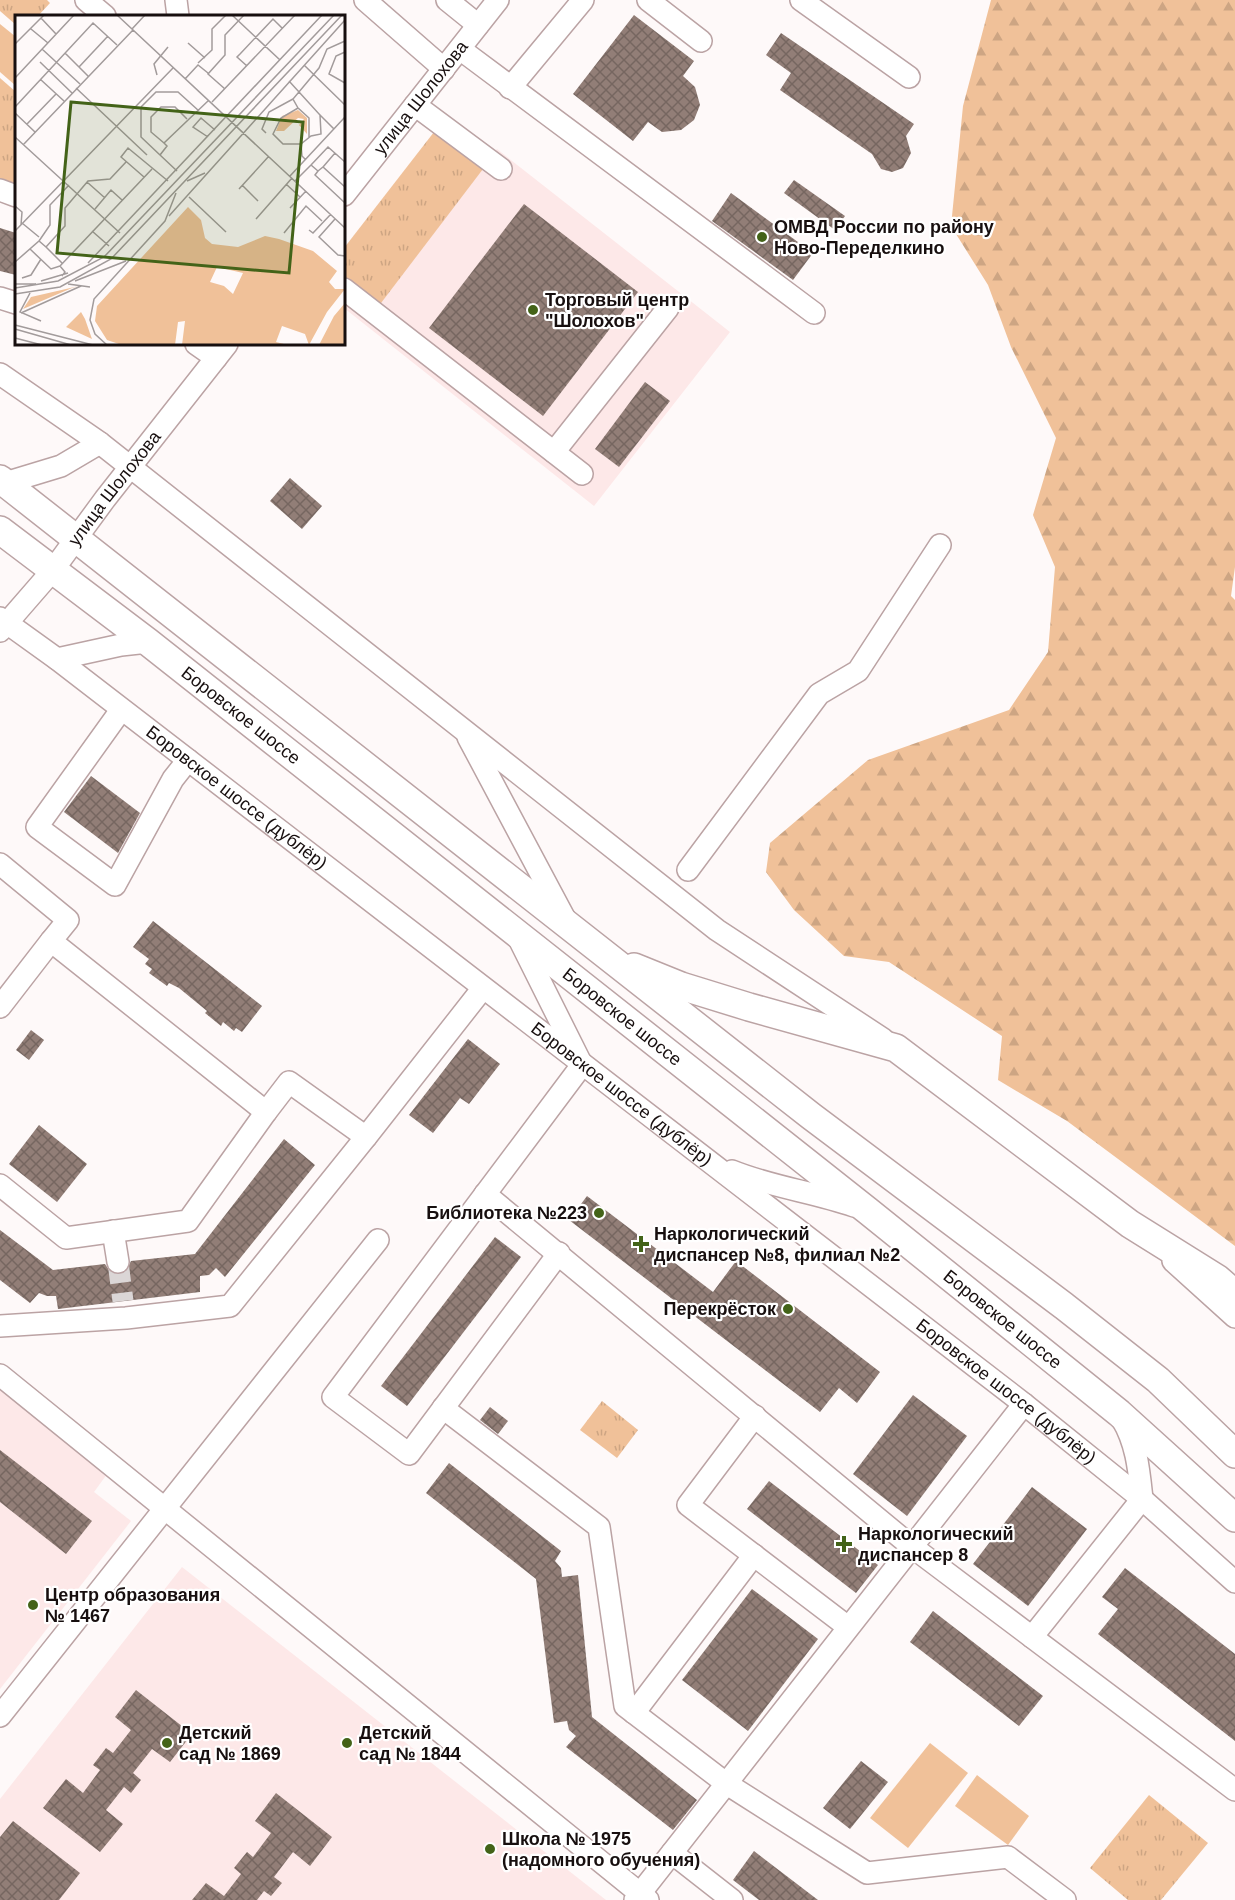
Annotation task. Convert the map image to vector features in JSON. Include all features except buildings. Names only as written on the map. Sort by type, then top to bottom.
[{"type":"main road","name":"Боровское шоссе","points":[[2,481],[811,1116],[1139,1365],[1235,1454]]},
{"type":"main road","name":"Боровское шоссе","points":[[0,530],[148,642],[868,1211],[1119,1413],[1235,1518]]},
{"type":"main road","points":[[605,955],[681,986],[896,1048],[1130,1224],[1218,1279],[1235,1294]]},
{"type":"street","points":[[86,0],[104,15]]},
{"type":"street","points":[[176,0],[178,15]]},
{"type":"street","points":[[365,0],[444,69]]},
{"type":"street","points":[[447,0],[478,25]]},
{"type":"street","name":"улица Шолохова","points":[[345,194],[498,0]]},
{"type":"street","points":[[510,88],[583,0]]},
{"type":"street","points":[[648,0],[701,41]]},
{"type":"street","points":[[801,0],[909,77]]},
{"type":"street","points":[[460,49],[814,313]]},
{"type":"street","points":[[415,105],[501,169]]},
{"type":"street","points":[[0,190],[15,196]]},
{"type":"street","points":[[345,290],[582,474]]},
{"type":"street","points":[[0,298],[15,303]]},
{"type":"street","points":[[554,452],[668,308]]},
{"type":"street","points":[[200,345],[221,350]]},
{"type":"street","name":"улица Шолохова","points":[[2,624],[52,570],[221,350]]},
{"type":"street","points":[[0,374],[100,443],[717,930],[896,1048]]},
{"type":"street","points":[[2,481],[61,466],[100,443]]},
{"type":"street","points":[[688,870],[819,694],[858,671],[940,545]]},
{"type":"street","name":"Боровское шоссе (дублёр)","points":[[2,624],[57,659],[1024,1404],[1142,1499],[1235,1582]]},
{"type":"street","points":[[57,659],[121,645],[148,642]]},
{"type":"street","points":[[121,710],[37,827],[115,885],[173,779],[188,760]]},
{"type":"street","points":[[463,729],[569,927]]},
{"type":"street","points":[[0,864],[68,920],[0,1006]]},
{"type":"street","points":[[517,933],[582,1065],[333,1397],[409,1454],[559,1253]]},
{"type":"street","points":[[51,940],[266,1112]]},
{"type":"street","points":[[0,1326],[124,1310],[230,1306],[483,988]]},
{"type":"street","points":[[0,1185],[66,1238],[188,1221],[289,1082],[366,1137]]},
{"type":"street","points":[[709,1162],[752,1179],[820,1194],[868,1211]]},
{"type":"street","points":[[485,1194],[911,1546],[1235,1790]]},
{"type":"street","points":[[1130,1224],[1235,1317]]},
{"type":"street","points":[[113,1231],[118,1262]]},
{"type":"street","points":[[0,1716],[378,1240]]},
{"type":"street","points":[[0,1375],[641,1898],[672,1853],[1024,1404]]},
{"type":"street","points":[[443,1408],[599,1527],[625,1706],[727,1784],[867,1873],[1008,1857],[1065,1900]]},
{"type":"street","points":[[1032,1637],[1142,1499],[1134,1444],[1119,1413]]},
{"type":"street","points":[[755,1416],[688,1505],[848,1627]]},
{"type":"street","points":[[634,1713],[754,1555]]},
{"type":"street","points":[[672,1853],[732,1900]]},
{"type":"shaded area","points":[[497,149],[730,332],[594,506],[345,309],[345,282],[378,306]]},
{"type":"shaded area","name":"Центр образования № 1467","points":[[0,1384],[110,1470],[94,1492],[131,1521],[0,1689]]},
{"type":"shaded area","points":[[182,1567],[606,1900],[0,1900],[0,1799]]},
{"type":"green space","points":[[0,0],[47,0],[50,3],[39,15],[15,15],[15,24],[0,11]]},
{"type":"green space","points":[[991,0],[1235,0],[1235,567],[1231,596],[1235,600],[1235,1246],[1067,1121],[998,1080],[1002,1036],[889,962],[844,956],[794,910],[766,872],[770,843],[868,760],[1009,710],[1048,652],[1055,567],[1033,515],[1056,438],[1011,347],[988,285],[951,226],[963,106]]},
{"type":"green space","points":[[0,24],[15,36],[15,85],[0,72]]},
{"type":"green space","points":[[0,78],[15,91],[15,186],[0,181]]},
{"type":"green space","points":[[434,132],[483,169],[378,307],[345,282],[345,247]]},
{"type":"green space","points":[[602,1401],[638,1430],[617,1458],[580,1430]]},
{"type":"green space","points":[[930,1743],[968,1773],[908,1848],[870,1818]]},
{"type":"green space","points":[[977,1775],[1029,1816],[1008,1845],[955,1806]]},
{"type":"green space","points":[[1149,1795],[1208,1843],[1161,1900],[1128,1900],[1090,1868]]},
{"type":"tunnel","points":[[118,1262],[123,1301]]},
{"type":"place","name":"ОМВД России по району Ново-Переделкино","points":[[762,237]]},
{"type":"place","name":"Торговый центр \"Шолохов\"","points":[[533,310]]},
{"type":"place","name":"Библиотека №223","points":[[599,1213]]},
{"type":"place","name":"Наркологический диспансер №8, филиал №2","points":[[641,1244]]},
{"type":"place","name":"Перекрёсток","points":[[788,1309]]},
{"type":"place","name":"Наркологический диспансер 8","points":[[844,1544]]},
{"type":"place","name":"Центр образования № 1467","points":[[33,1605]]},
{"type":"place","name":"Детский сад № 1869","points":[[167,1743]]},
{"type":"place","name":"Детский сад № 1844","points":[[347,1743]]},
{"type":"place","name":"Школа № 1975 (надомного обучения)","points":[[490,1849]]}]
